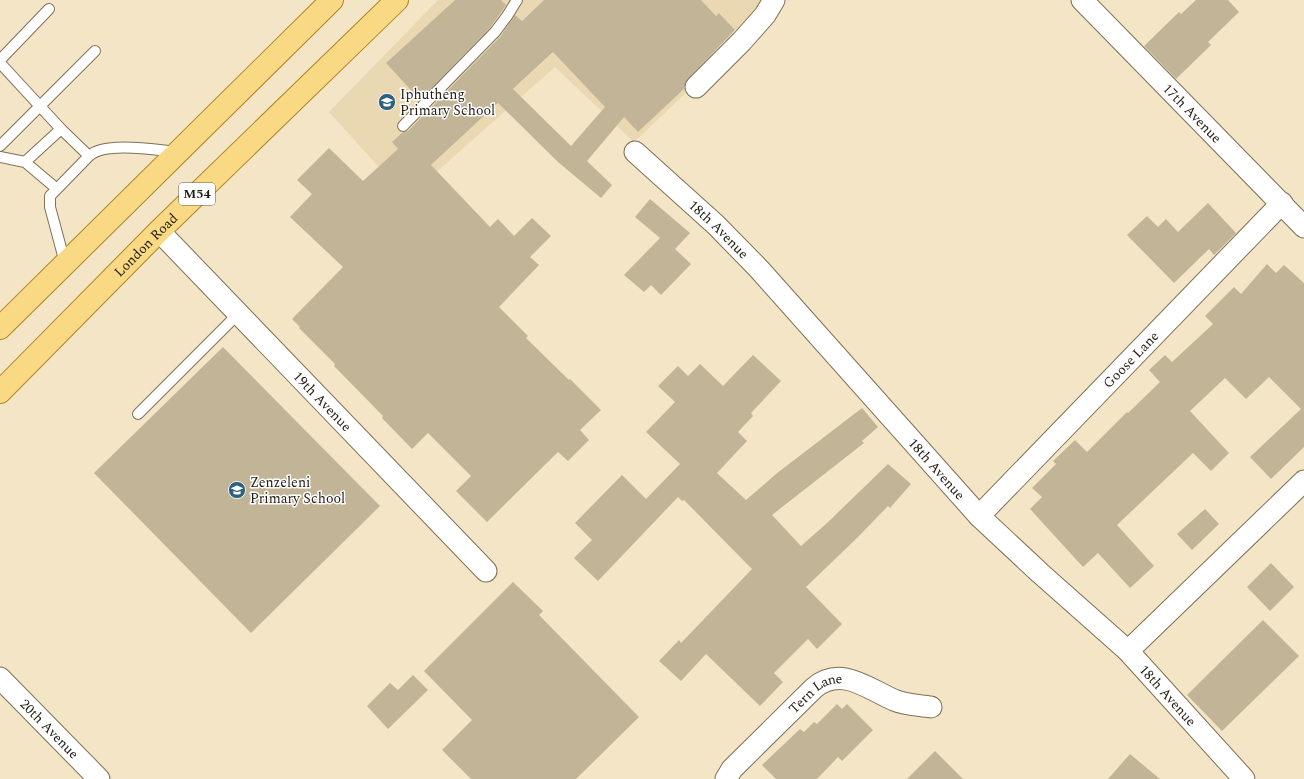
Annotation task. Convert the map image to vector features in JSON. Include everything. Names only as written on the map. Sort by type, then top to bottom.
[{"type":"main road","points":[[0,328],[332,0]]},
{"type":"main road","name":"London Road","points":[[0,392],[159,231],[397,0]]},
{"type":"street","points":[[696,87],[765,16],[774,0]]},
{"type":"street","name":"17th Avenue","points":[[1082,0],[1304,227]]},
{"type":"street","name":"18th Avenue","points":[[635,152],[716,225],[759,269],[979,516],[1040,573],[1128,651],[1244,779]]},
{"type":"street","name":"Goose Lane","points":[[979,516],[1282,203]]},
{"type":"street","name":"19th Avenue","points":[[159,231],[486,571]]},
{"type":"street","points":[[1128,651],[1304,481]]},
{"type":"street","name":"20th Avenue","points":[[0,678],[99,779]]},
{"type":"street","name":"Tern Lane","points":[[726,779],[732,769],[814,688],[826,680],[840,678],[858,682],[895,701],[931,707]]},
{"type":"lane","points":[[403,126],[495,32],[517,0]]},
{"type":"lane","points":[[0,60],[49,9]]},
{"type":"lane","points":[[0,146],[95,51]]},
{"type":"lane","points":[[0,63],[89,156]]},
{"type":"lane","points":[[25,162],[61,128]]},
{"type":"lane","points":[[65,263],[50,207],[50,196],[94,151],[118,147],[178,152]]},
{"type":"lane","points":[[0,157],[25,162],[57,189]]},
{"type":"lane","points":[[138,414],[238,314]]},
{"type":"shaded area","name":"Iphutheng Primary School","points":[[438,0],[544,0],[392,142],[398,149],[413,182],[596,13],[701,0],[768,0],[743,39],[634,142],[555,67],[407,198],[329,112]],"holes":[[[452,3],[484,37],[418,98],[386,63]],[[719,13],[741,36],[638,132],[617,109]]]},
{"type":"building","points":[[455,0],[501,0],[506,5],[490,28],[420,100],[386,63]]},
{"type":"building","points":[[544,0],[701,0],[716,16],[719,13],[735,30],[688,79],[684,89],[638,132],[624,117],[587,161],[612,185],[601,198],[558,162],[498,103],[431,165],[490,227],[498,219],[514,236],[532,218],[551,236],[530,257],[539,265],[499,307],[528,336],[526,338],[601,410],[580,430],[589,440],[568,461],[558,452],[487,522],[456,491],[471,476],[428,433],[412,449],[292,319],[343,267],[290,217],[312,194],[297,180],[329,148],[363,181],[398,149],[392,142],[403,132],[408,131],[500,37],[515,15],[522,21]],"holes":[[[553,52],[605,107],[571,146],[513,89]]]},
{"type":"building","points":[[1196,0],[1228,0],[1239,12],[1208,42],[1211,45],[1176,79],[1144,46],[1179,12],[1181,14]]},
{"type":"building","points":[[650,199],[690,233],[675,249],[691,264],[661,295],[651,285],[644,292],[624,275],[660,238],[635,217]]},
{"type":"building","points":[[1208,203],[1236,233],[1214,255],[1209,249],[1174,283],[1127,235],[1147,216],[1158,227],[1166,219],[1178,232]]},
{"type":"building","points":[[1267,264],[1276,273],[1284,265],[1304,283],[1304,447],[1271,479],[1250,457],[1301,409],[1269,377],[1246,399],[1225,378],[1190,411],[1229,453],[1211,471],[1193,453],[1117,525],[1154,566],[1130,588],[1098,553],[1083,567],[1030,509],[1042,497],[1032,488],[1056,464],[1053,461],[1075,440],[1087,452],[1127,412],[1128,413],[1160,382],[1149,370],[1165,355],[1172,362],[1213,324],[1205,316],[1234,287],[1241,294]]},
{"type":"building","name":"Zenzeleni Primary School","points":[[223,347],[380,506],[251,633],[94,473]]},
{"type":"building","points":[[753,355],[781,381],[751,413],[753,416],[738,432],[747,441],[717,473],[746,500],[776,474],[862,408],[878,427],[862,441],[864,443],[772,515],[801,546],[888,464],[911,484],[890,508],[888,506],[806,587],[842,624],[817,649],[808,639],[774,673],[783,682],[760,706],[706,654],[681,681],[659,661],[679,640],[681,643],[752,569],[684,500],[682,501],[678,497],[598,581],[574,558],[592,540],[575,523],[622,475],[646,499],[680,464],[646,432],[675,402],[658,386],[678,366],[688,376],[700,364],[723,386]]},
{"type":"building","points":[[1205,509],[1219,524],[1192,550],[1177,534]]},
{"type":"building","points":[[1271,563],[1294,587],[1270,611],[1247,587]]},
{"type":"building","points":[[513,582],[543,611],[539,615],[639,717],[576,779],[471,779],[442,750],[472,720],[424,671]]},
{"type":"building","points":[[1263,620],[1299,656],[1222,731],[1187,695]]},
{"type":"building","points":[[413,675],[428,690],[388,729],[367,706],[390,683],[398,690]]},
{"type":"building","points":[[837,704],[842,709],[847,704],[873,730],[842,761],[838,757],[817,779],[776,779],[762,765],[800,729],[804,732],[814,722],[817,724]]},
{"type":"building","points":[[935,751],[963,779],[907,779]]},
{"type":"building","points":[[1130,754],[1160,779],[1108,779]]},
{"type":"place","name":"Iphutheng Primary School","points":[[387,102]]},
{"type":"place","name":"Zenzeleni Primary School","points":[[237,490]]}]
